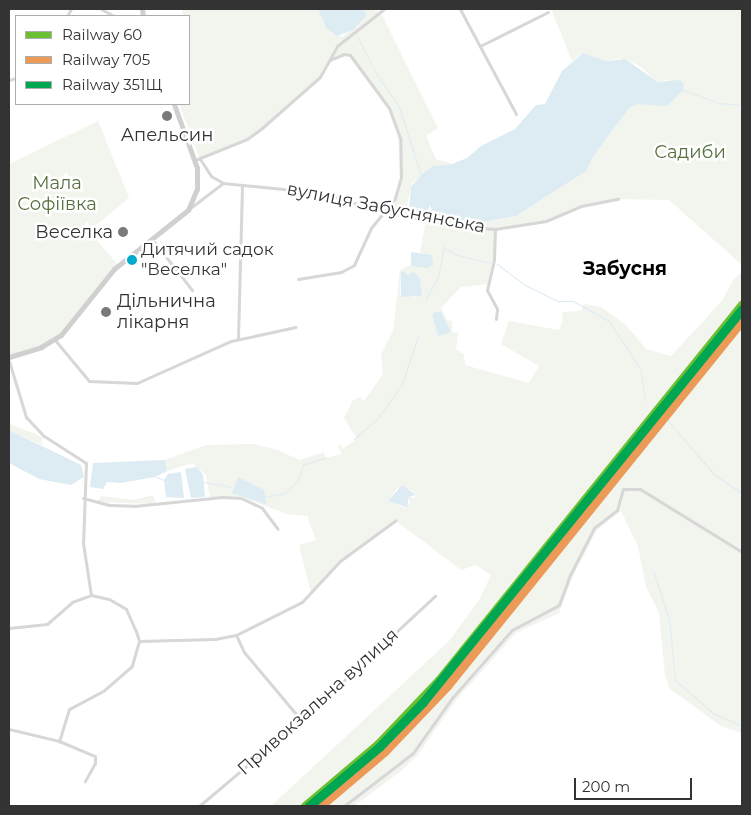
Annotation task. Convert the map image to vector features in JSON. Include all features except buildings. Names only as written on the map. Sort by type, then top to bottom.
[{"type":"main road","points":[[9,357],[32,351],[55,340],[68,328],[109,274],[151,238],[188,210],[197,189],[198,160],[174,105]]},
{"type":"street","points":[[101,9],[112,15]]},
{"type":"street","points":[[188,210],[223,183],[211,176],[198,160],[262,128],[320,77],[337,46],[381,9]]},
{"type":"street","points":[[460,9],[516,114]]},
{"type":"street","points":[[480,46],[548,12]]},
{"type":"street","points":[[298,279],[350,268],[383,212],[395,198],[401,177],[401,145],[396,121],[350,55],[344,54],[330,60]]},
{"type":"street","name":"вулиця Забуснянська","points":[[223,183],[323,194],[383,212],[468,228],[495,229],[546,221],[581,206],[618,199]]},
{"type":"street","points":[[238,339],[242,184]]},
{"type":"street","points":[[495,229],[494,260],[487,290],[497,309],[496,319]]},
{"type":"street","points":[[151,238],[192,290]]},
{"type":"street","points":[[55,340],[86,379],[102,384],[142,382],[238,339],[296,327]]},
{"type":"street","points":[[9,361],[26,417],[44,436],[76,453],[86,463],[83,498],[83,543],[91,595]]},
{"type":"street","points":[[344,806],[413,753],[452,698],[512,630],[559,605],[570,575],[594,528],[617,510],[623,488],[640,489],[742,552]]},
{"type":"street","points":[[83,498],[109,505],[134,506],[223,497],[241,498],[262,508],[278,529]]},
{"type":"street","points":[[139,641],[216,639],[236,634],[302,602],[338,563],[396,520]]},
{"type":"street","points":[[9,628],[47,624],[72,602],[91,595],[109,599],[126,609],[139,641],[136,657],[124,675],[103,691],[68,708],[58,741]]},
{"type":"street","name":"Привокзальна вулиця","points":[[199,806],[301,720],[435,596]]},
{"type":"street","points":[[236,634],[244,652],[301,720]]},
{"type":"street","points":[[9,729],[58,741],[95,756],[97,759],[85,781]]},
{"type":"green space","name":"Садиби","points":[[182,9],[318,9],[331,33],[342,37],[367,15],[363,9],[380,11],[438,128],[426,136],[436,159],[452,164],[439,165],[421,175],[412,184],[407,205],[416,212],[478,223],[516,216],[586,171],[594,155],[630,107],[671,79],[658,82],[638,65],[620,58],[606,61],[583,53],[572,61],[551,9],[742,9],[742,265],[669,200],[618,199],[581,206],[546,221],[495,229],[496,246],[488,284],[461,287],[441,308],[447,320],[452,321],[452,332],[458,333],[456,350],[464,354],[465,365],[529,383],[539,366],[501,344],[509,321],[559,330],[563,321],[562,312],[581,311],[584,304],[601,307],[626,325],[646,349],[671,356],[722,301],[733,280],[742,272],[742,733],[721,726],[670,689],[665,676],[659,613],[646,587],[638,546],[621,511],[597,530],[573,576],[559,613],[516,633],[457,699],[417,756],[401,771],[354,806],[271,806],[449,641],[479,600],[491,575],[476,565],[461,570],[395,520],[348,555],[311,593],[299,545],[316,540],[307,516],[287,514],[242,497],[210,498],[206,475],[192,463],[167,471],[165,460],[206,445],[253,444],[275,449],[300,460],[324,452],[325,458],[342,454],[338,446],[341,444],[342,449],[357,439],[344,418],[353,400],[360,397],[364,401],[383,374],[381,355],[393,331],[400,270],[432,255],[420,253],[426,220],[383,212],[393,202],[400,183],[398,130],[393,114],[347,54],[330,60],[320,77],[252,136],[200,159],[179,105],[190,105],[190,15],[183,15]],"holes":[[[405,271],[415,298],[400,294],[401,272]],[[398,487],[413,491],[416,495],[414,498],[409,497],[410,503],[405,507],[388,501]]]},
{"type":"green space","name":"Мала Софіївка","points":[[98,121],[129,198],[89,231],[118,265],[55,340],[9,357],[9,164]]},
{"type":"green space","points":[[9,423],[42,437],[42,445],[9,430]]},
{"type":"green space","points":[[153,495],[156,504],[97,502],[101,496],[133,500]]},
{"type":"shaded area","points":[[318,9],[363,9],[367,15],[353,30],[337,36],[327,29]]},
{"type":"shaded area","points":[[583,53],[606,61],[625,59],[658,82],[680,80],[684,84],[683,90],[667,106],[638,104],[630,107],[594,155],[586,171],[516,216],[478,223],[409,209],[411,187],[421,175],[433,166],[452,164],[467,158],[481,146],[515,129],[536,105],[545,104],[562,71]]},
{"type":"shaded area","points":[[411,252],[432,255],[433,264],[428,268],[411,266]]},
{"type":"shaded area","points":[[405,271],[407,275],[414,272],[420,278],[422,296],[401,297],[401,272]]},
{"type":"shaded area","points":[[441,312],[451,332],[438,336],[432,314]]},
{"type":"shaded area","points":[[9,430],[81,465],[84,477],[71,485],[39,479],[9,463]]},
{"type":"shaded area","points":[[165,460],[167,471],[155,477],[120,483],[107,482],[103,489],[90,487],[93,463]]},
{"type":"shaded area","points":[[197,467],[203,475],[205,497],[191,498],[185,469]]},
{"type":"shaded area","points":[[181,472],[184,498],[166,497],[164,480],[168,474]]},
{"type":"shaded area","points":[[238,477],[264,490],[266,504],[232,493]]},
{"type":"shaded area","points":[[402,485],[416,495],[409,497],[407,507],[388,501]]},
{"type":"waterway","points":[[358,38],[377,75],[399,107],[421,175]]},
{"type":"waterway","points":[[683,90],[718,103],[742,105]]},
{"type":"waterway","points":[[425,300],[438,277],[444,246]]},
{"type":"waterway","points":[[444,248],[457,255],[491,263]]},
{"type":"waterway","points":[[497,264],[525,285],[558,301],[573,301],[609,321],[640,368],[645,401]]},
{"type":"waterway","points":[[354,439],[378,418],[402,384],[418,336]]},
{"type":"waterway","points":[[668,421],[715,475],[742,493]]},
{"type":"waterway","points":[[263,497],[285,493],[298,480],[303,465],[326,457]]},
{"type":"waterway","points":[[156,477],[164,480]]},
{"type":"waterway","points":[[203,482],[231,487]]},
{"type":"waterway","points":[[653,570],[669,619],[675,680],[713,713],[742,726]]},
{"type":"rail line","name":"60","points":[[305,806],[378,744],[439,680],[742,304]]},
{"type":"rail line","name":"351Щ","points":[[309,806],[379,747],[423,702],[742,309]]},
{"type":"rail line","name":"705","points":[[320,806],[385,751],[447,686],[742,320]]},
{"type":"place","name":"Апельсин","points":[[167,116]]},
{"type":"place","name":"Веселка","points":[[123,232]]},
{"type":"place","name":"Дитячий садок \"Веселка\"","points":[[132,260]]},
{"type":"place","name":"Дільнична лікарня","points":[[106,312]]},
{"type":"district","name":"Забусня","points":[[625,269]]}]
